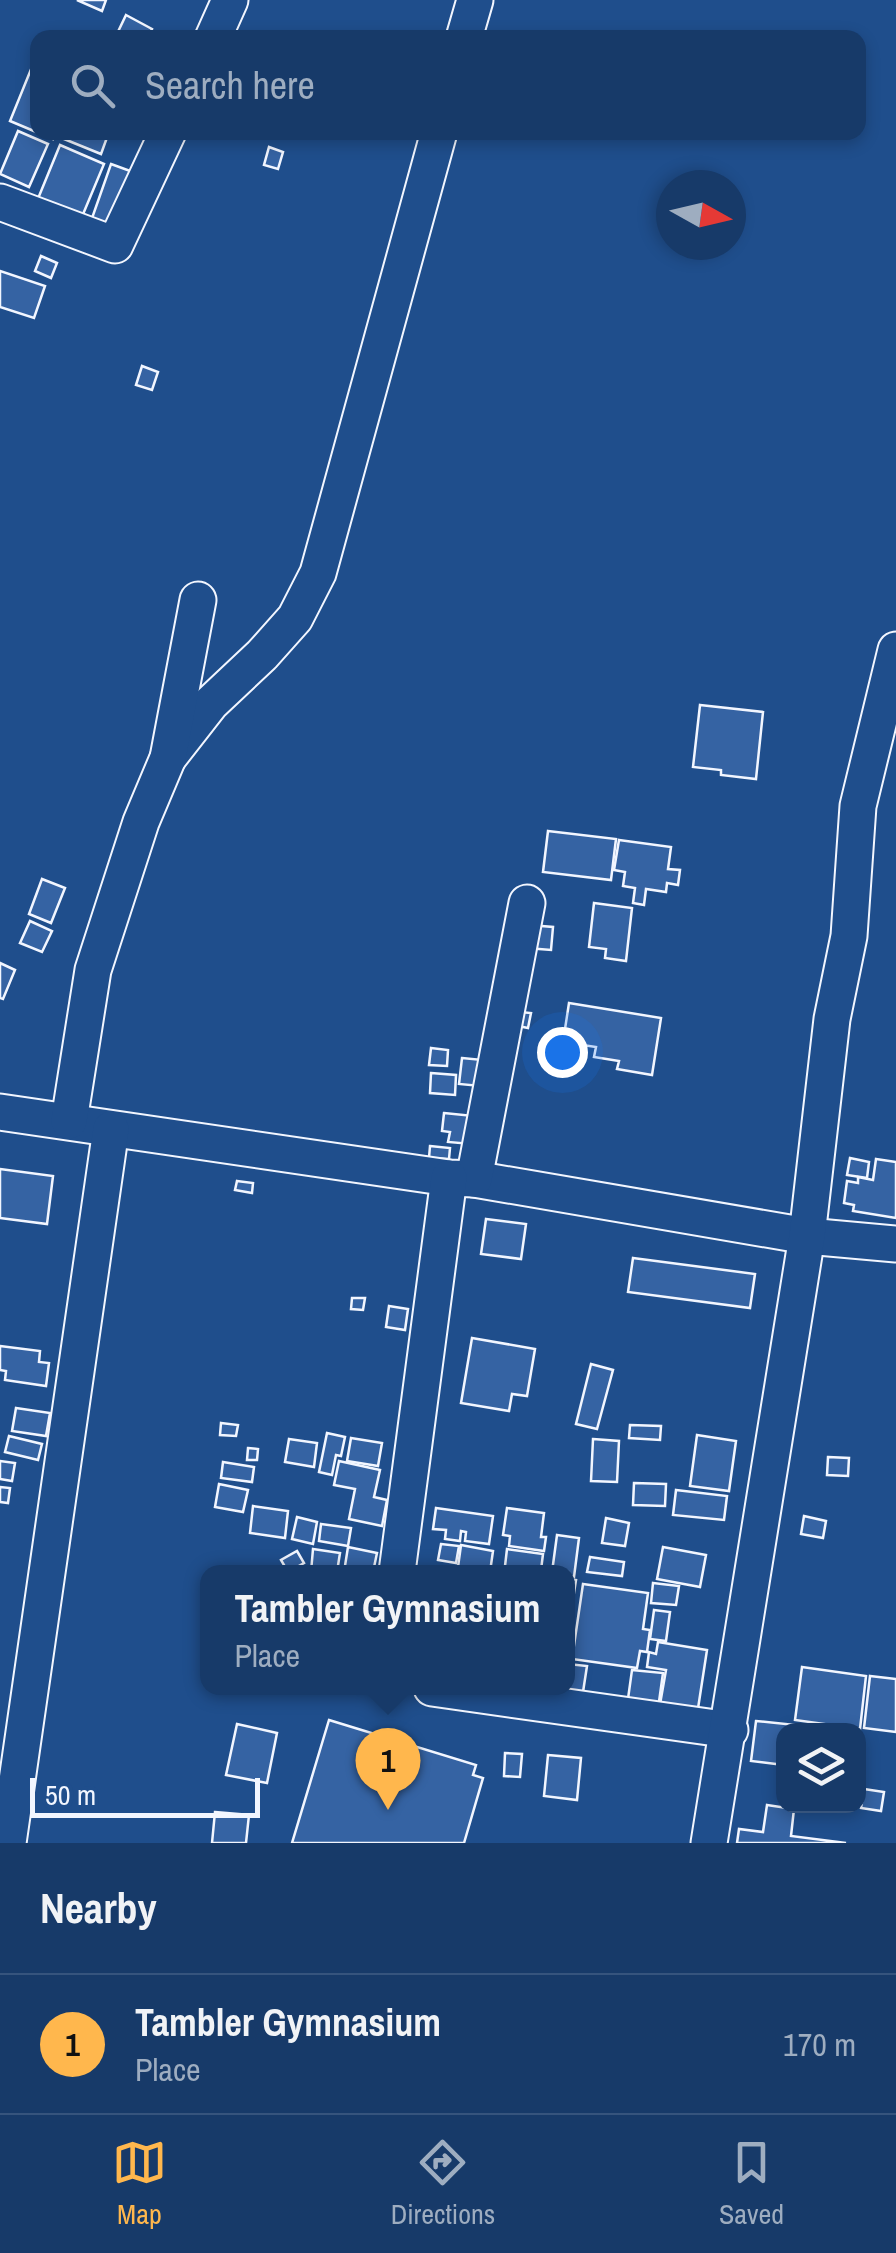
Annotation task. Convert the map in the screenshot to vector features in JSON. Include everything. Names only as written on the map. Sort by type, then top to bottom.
[{"type":"street","points":[[217,30],[230,0]]},
{"type":"street","points":[[466,30],[474,0]]},
{"type":"street","points":[[0,202],[115,246],[164,140]]},
{"type":"street","points":[[168,758],[211,703],[295,618],[318,573],[436,140]]},
{"type":"street","points":[[69,1122],[92,970],[141,822],[168,758],[198,600]]},
{"type":"street","points":[[710,1843],[807,1236],[832,1018],[849,936],[858,806],[896,650]]},
{"type":"street","points":[[398,1565],[462,1179],[527,904]]},
{"type":"street","points":[[0,1112],[462,1179],[807,1236],[896,1244]]},
{"type":"street","points":[[8,1843],[111,1129]]},
{"type":"street","points":[[482,1695],[730,1730]]},
{"type":"building","points":[[77,0],[106,0],[102,11]]},
{"type":"building","points":[[126,15],[152,29],[152,30],[119,30]]},
{"type":"building","points":[[30,72],[30,129],[10,121]]},
{"type":"building","points":[[18,131],[30,136],[30,140],[48,144],[29,187],[0,174]]},
{"type":"building","points":[[66,140],[106,140],[101,154]]},
{"type":"building","points":[[60,145],[104,164],[81,219],[37,201]]},
{"type":"building","points":[[269,147],[283,152],[278,169],[264,165]]},
{"type":"building","points":[[111,164],[133,172],[112,229],[91,221]]},
{"type":"building","points":[[41,256],[57,263],[51,278],[35,271]]},
{"type":"building","points":[[0,271],[45,286],[34,318],[0,307]]},
{"type":"building","points":[[142,366],[158,372],[152,390],[136,385]]},
{"type":"building","points":[[700,705],[763,712],[756,779],[693,767]]},
{"type":"building","points":[[548,831],[616,839],[611,880],[543,872]]},
{"type":"building","points":[[619,840],[671,847],[668,869],[680,870],[678,885],[667,883],[666,892],[646,889],[644,905],[633,903],[635,888],[623,886],[625,872],[614,870]]},
{"type":"building","points":[[42,879],[65,888],[51,923],[29,914]]},
{"type":"building","points":[[594,903],[632,908],[626,961],[605,958],[606,949],[589,947]]},
{"type":"building","points":[[30,921],[52,931],[42,952],[20,943]]},
{"type":"building","points":[[529,925],[553,927],[551,950],[527,948]]},
{"type":"building","points":[[0,963],[15,970],[3,999],[0,998]]},
{"type":"building","points":[[569,1003],[661,1018],[652,1075],[617,1069],[619,1061],[594,1057],[596,1047],[563,1042]]},
{"type":"building","points":[[520,1012],[531,1013],[528,1028],[518,1026]]},
{"type":"building","points":[[431,1048],[448,1050],[447,1066],[429,1065]]},
{"type":"building","points":[[462,1058],[483,1060],[480,1086],[459,1084]]},
{"type":"building","points":[[431,1073],[456,1075],[455,1095],[430,1093]]},
{"type":"building","points":[[444,1113],[474,1116],[471,1144],[448,1142],[450,1132],[442,1131]]},
{"type":"building","points":[[430,1146],[450,1148],[449,1159],[429,1158]]},
{"type":"building","points":[[850,1158],[869,1162],[867,1178],[847,1175]]},
{"type":"building","points":[[876,1159],[896,1162],[896,1218],[853,1211],[854,1205],[844,1203],[847,1181],[858,1183],[858,1177],[873,1180]]},
{"type":"building","points":[[0,1169],[53,1176],[47,1224],[0,1218]]},
{"type":"building","points":[[237,1181],[253,1183],[252,1193],[235,1190]]},
{"type":"building","points":[[486,1219],[526,1224],[521,1259],[481,1254]]},
{"type":"building","points":[[633,1258],[755,1274],[750,1308],[628,1292]]},
{"type":"building","points":[[352,1298],[365,1298],[363,1310],[351,1309]]},
{"type":"building","points":[[389,1306],[408,1309],[405,1330],[386,1327]]},
{"type":"building","points":[[472,1338],[535,1349],[527,1396],[512,1394],[509,1411],[461,1403]]},
{"type":"building","points":[[0,1346],[40,1351],[39,1362],[49,1363],[46,1386],[5,1380],[6,1371],[0,1370]]},
{"type":"building","points":[[591,1364],[613,1370],[597,1429],[576,1424]]},
{"type":"building","points":[[16,1408],[50,1413],[46,1436],[12,1431]]},
{"type":"building","points":[[221,1423],[238,1425],[236,1436],[220,1435]]},
{"type":"building","points":[[630,1425],[661,1426],[660,1440],[629,1438]]},
{"type":"building","points":[[327,1433],[345,1437],[332,1475],[319,1472]]},
{"type":"building","points":[[697,1435],[736,1441],[729,1491],[690,1486]]},
{"type":"building","points":[[9,1436],[42,1444],[38,1460],[5,1452]]},
{"type":"building","points":[[351,1438],[382,1443],[378,1466],[347,1461]]},
{"type":"building","points":[[289,1439],[317,1443],[314,1467],[285,1462]]},
{"type":"building","points":[[593,1439],[619,1441],[617,1482],[591,1481]]},
{"type":"building","points":[[248,1448],[258,1449],[257,1460],[247,1460]]},
{"type":"building","points":[[828,1457],[849,1458],[848,1476],[827,1475]]},
{"type":"building","points":[[0,1461],[15,1463],[12,1481],[0,1479]]},
{"type":"building","points":[[339,1461],[380,1470],[374,1497],[387,1500],[382,1526],[349,1519],[355,1489],[334,1485]]},
{"type":"building","points":[[223,1462],[254,1467],[252,1482],[221,1478]]},
{"type":"building","points":[[634,1483],[666,1484],[665,1506],[633,1505]]},
{"type":"building","points":[[219,1484],[248,1490],[243,1512],[215,1507]]},
{"type":"building","points":[[0,1487],[10,1488],[8,1503],[0,1502]]},
{"type":"building","points":[[676,1490],[727,1496],[724,1520],[673,1515]]},
{"type":"building","points":[[253,1506],[288,1511],[285,1538],[250,1533]]},
{"type":"building","points":[[436,1508],[493,1516],[489,1544],[465,1541],[466,1532],[461,1531],[460,1541],[445,1539],[446,1530],[433,1529]]},
{"type":"building","points":[[507,1508],[544,1513],[544,1551],[509,1546],[510,1536],[503,1535]]},
{"type":"building","points":[[804,1516],[826,1521],[823,1538],[801,1534]]},
{"type":"building","points":[[297,1517],[317,1522],[313,1544],[292,1539]]},
{"type":"building","points":[[606,1518],[629,1523],[625,1546],[602,1543]]},
{"type":"building","points":[[321,1524],[351,1528],[348,1546],[319,1541]]},
{"type":"building","points":[[557,1535],[579,1538],[575,1569],[575,1565],[553,1565]]},
{"type":"building","points":[[441,1544],[459,1546],[456,1563],[438,1560]]},
{"type":"building","points":[[461,1545],[493,1551],[491,1565],[458,1565]]},
{"type":"building","points":[[348,1547],[377,1553],[374,1565],[345,1565]]},
{"type":"building","points":[[663,1547],[706,1555],[700,1587],[657,1579]]},
{"type":"building","points":[[313,1549],[340,1553],[338,1565],[312,1565]]},
{"type":"building","points":[[507,1549],[543,1554],[542,1565],[505,1565]]},
{"type":"building","points":[[297,1551],[304,1563],[284,1565],[281,1560]]},
{"type":"building","points":[[590,1557],[624,1562],[622,1576],[587,1572]]},
{"type":"building","points":[[653,1583],[679,1586],[676,1605],[651,1603]]},
{"type":"building","points":[[583,1584],[648,1593],[643,1629],[650,1630],[647,1652],[640,1651],[637,1668],[575,1659]]},
{"type":"building","points":[[654,1610],[670,1612],[666,1641],[650,1639]]},
{"type":"building","points":[[658,1642],[707,1650],[697,1715],[659,1710],[666,1670],[647,1667],[649,1652],[656,1654]]},
{"type":"building","points":[[575,1665],[587,1666],[583,1692],[575,1691]]},
{"type":"building","points":[[802,1667],[866,1676],[861,1723],[795,1720]]},
{"type":"building","points":[[632,1670],[663,1673],[658,1709],[627,1706]]},
{"type":"building","points":[[870,1676],[896,1679],[896,1732],[866,1728]]},
{"type":"building","points":[[329,1720],[476,1765],[473,1775],[483,1778],[464,1843],[292,1843]]},
{"type":"building","points":[[756,1721],[776,1723],[776,1764],[751,1761]]},
{"type":"building","points":[[237,1724],[277,1733],[267,1783],[226,1775]]},
{"type":"building","points":[[505,1753],[522,1754],[520,1777],[504,1776]]},
{"type":"building","points":[[548,1755],[581,1758],[577,1800],[544,1796]]},
{"type":"building","points":[[866,1789],[884,1792],[881,1811],[866,1809]]},
{"type":"building","points":[[767,1805],[776,1806],[776,1813],[794,1813],[791,1836],[846,1843],[737,1843],[739,1829],[763,1832]]},
{"type":"building","points":[[215,1812],[249,1815],[246,1843],[212,1843]]},
{"type":"place","name":"Tambler Gymnasium","points":[[388,1810]]}]
